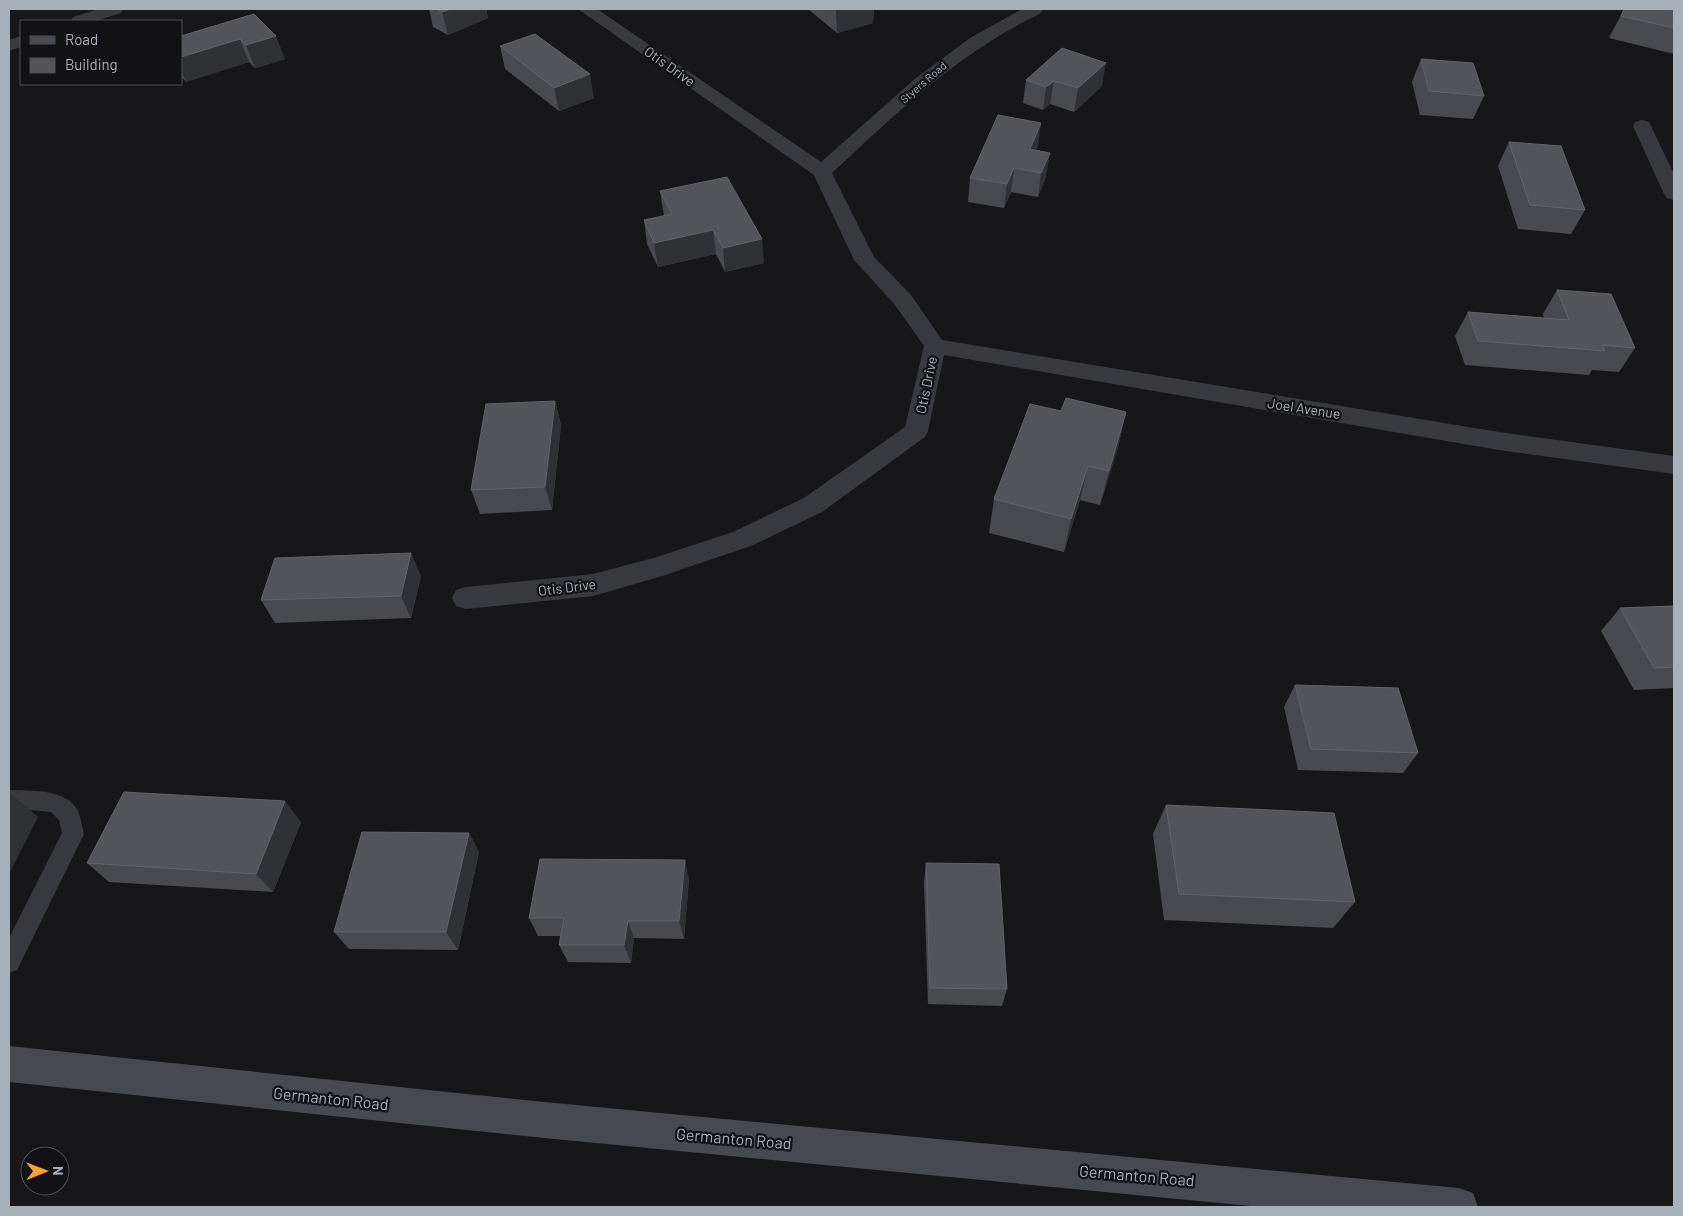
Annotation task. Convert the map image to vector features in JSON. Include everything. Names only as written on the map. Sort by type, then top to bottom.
[{"type":"main road","name":"Germanton Road","points":[[9,1064],[554,1121],[1459,1207]]},
{"type":"street","points":[[82,20],[115,9]]},
{"type":"street","name":"Otis Drive","points":[[466,598],[593,585],[659,568],[742,540],[813,505],[916,432],[935,346],[903,300],[864,260],[822,172],[586,9]]},
{"type":"street","name":"Styers Road","points":[[822,172],[934,70],[979,37],[1012,18],[1035,9]]},
{"type":"street","points":[[1642,126],[1674,194]]},
{"type":"street","name":"Joel Avenue","points":[[935,346],[1499,440],[1674,464]]},
{"type":"lane","points":[[9,799],[56,803],[69,815],[73,834],[9,962]]},
{"type":"building","points":[[436,9],[451,9],[442,12]]},
{"type":"building","points":[[1624,9],[1674,10],[1674,28],[1621,16]]},
{"type":"building","points":[[254,14],[276,36],[246,45],[240,39],[182,57],[182,36]]},
{"type":"building","points":[[535,34],[590,74],[554,88],[500,46]]},
{"type":"building","points":[[1062,48],[1106,63],[1078,88],[1054,81],[1046,87],[1026,80]]},
{"type":"building","points":[[1421,59],[1473,63],[1484,96],[1429,91]]},
{"type":"building","points":[[998,115],[1041,123],[1030,149],[1050,153],[1041,173],[1014,168],[1007,184],[970,178]]},
{"type":"building","points":[[1509,142],[1561,146],[1585,210],[1530,205]]},
{"type":"building","points":[[727,177],[762,239],[723,248],[713,230],[654,243],[644,220],[672,214],[660,191]]},
{"type":"building","points":[[1557,290],[1611,294],[1635,348],[1602,345],[1605,351],[1478,341],[1468,312],[1569,320]]},
{"type":"building","points":[[1066,398],[1126,412],[1109,471],[1088,466],[1071,519],[994,499],[1030,404],[1061,411]]},
{"type":"building","points":[[555,401],[545,487],[471,490],[486,404]]},
{"type":"building","points":[[411,553],[401,596],[261,600],[275,558]]},
{"type":"building","points":[[1674,606],[1674,667],[1654,668],[1620,608]]},
{"type":"building","points":[[1295,685],[1398,688],[1418,753],[1311,749]]},
{"type":"building","points":[[124,792],[285,801],[256,874],[87,863]]},
{"type":"building","points":[[1166,805],[1334,813],[1355,902],[1179,894]]},
{"type":"building","points":[[362,832],[469,833],[446,932],[334,932]]},
{"type":"building","points":[[540,859],[685,860],[679,921],[628,921],[624,945],[559,945],[564,918],[529,918]]},
{"type":"building","points":[[926,863],[999,864],[1007,989],[930,988]]}]
